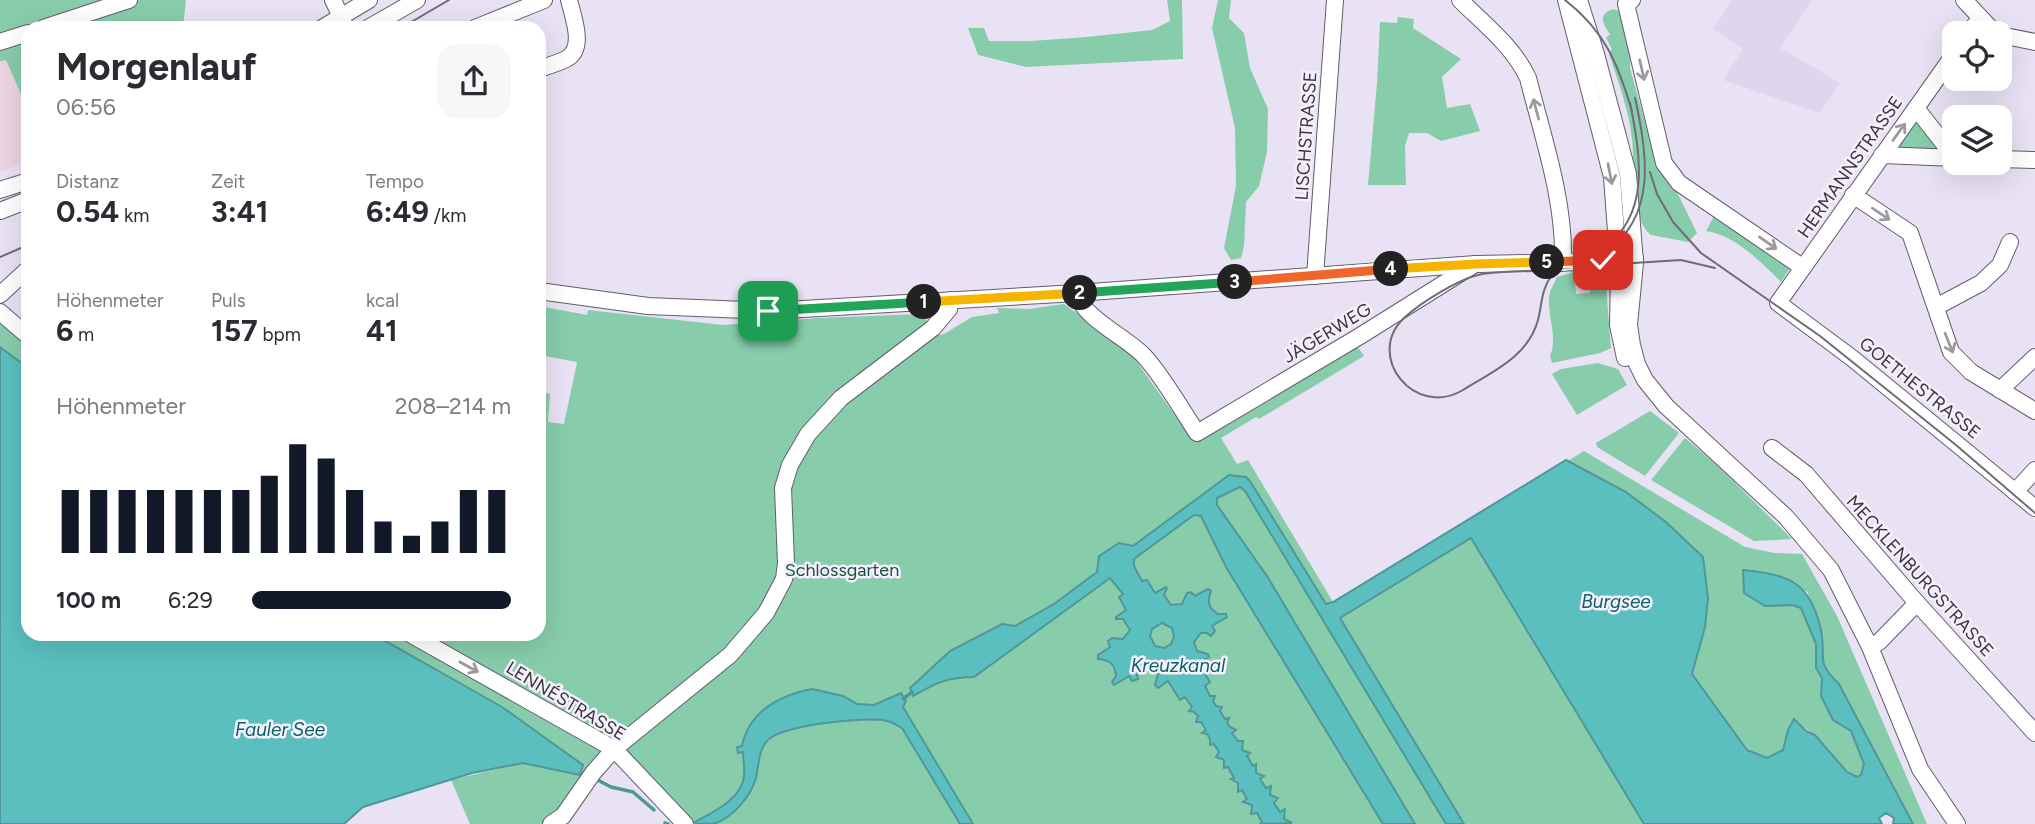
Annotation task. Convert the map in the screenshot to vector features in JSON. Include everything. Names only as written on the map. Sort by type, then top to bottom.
[{"type":"street","points":[[64,21],[129,0]]},
{"type":"street","points":[[333,0],[342,21]]},
{"type":"street","points":[[345,21],[369,0]]},
{"type":"street","points":[[380,21],[418,0]]},
{"type":"street","points":[[492,21],[544,0]]},
{"type":"street","points":[[546,66],[568,58],[578,43],[569,0]]},
{"type":"street","name":"LISCHSTRASSE","points":[[1315,276],[1335,0]]},
{"type":"street","points":[[1460,0],[1521,62],[1528,78],[1553,175],[1563,263]]},
{"type":"street","points":[[1566,0],[1612,177],[1618,260],[1618,325],[1624,354],[1647,394],[1761,492],[1804,536],[1830,570],[1870,647],[1920,769],[1957,824]]},
{"type":"street","points":[[1964,0],[1983,21]]},
{"type":"street","points":[[1587,1],[1597,54],[1628,174],[1635,258],[1629,325],[1636,364],[1653,392],[1682,423]]},
{"type":"street","points":[[1629,2],[1664,163],[1670,174],[1679,183],[1802,267]]},
{"type":"street","points":[[0,42],[21,35]]},
{"type":"street","points":[[2012,37],[2035,42]]},
{"type":"street","name":"HERMANNSTRASSE","points":[[1778,303],[1942,71]]},
{"type":"street","points":[[1916,108],[1942,141]]},
{"type":"street","points":[[1882,155],[1942,157]]},
{"type":"street","points":[[2012,159],[2035,160]]},
{"type":"street","points":[[0,190],[21,183]]},
{"type":"street","points":[[1853,195],[1910,233],[1951,352],[1971,372],[2035,411]]},
{"type":"street","points":[[0,211],[21,203]]},
{"type":"street","points":[[1936,307],[1981,283],[2000,265],[2010,242]]},
{"type":"street","points":[[546,292],[639,305],[709,310],[809,309],[1476,264],[1563,263],[1635,258]]},
{"type":"street","name":"JÄGERWEG","points":[[1077,293],[1078,299],[1090,313],[1144,356],[1197,433],[1476,264]]},
{"type":"street","points":[[0,295],[21,276]]},
{"type":"street","points":[[551,824],[563,816],[593,773],[614,749],[730,655],[766,613],[784,579],[786,563],[783,488],[790,465],[808,434],[841,398],[933,328],[949,309],[951,300]]},
{"type":"street","name":"GOETHESTRASSE","points":[[1778,303],[1958,442],[2035,508]]},
{"type":"street","points":[[0,312],[21,330]]},
{"type":"street","points":[[2000,390],[2035,357]]},
{"type":"street","name":"MECKLENBURGSTRASSE","points":[[1772,448],[1806,474],[1917,604],[2035,733]]},
{"type":"street","points":[[2015,492],[2035,470]]},
{"type":"street","points":[[1870,647],[1879,642],[1917,604]]},
{"type":"street","name":"LENNÉSTRASSE","points":[[422,641],[614,749],[685,824]]},
{"type":"shaded area","points":[[1732,0],[1811,2],[1780,48],[1840,83],[1820,113],[1723,80],[1743,49],[1713,29]]},
{"type":"shaded area","points":[[6,59],[21,94],[21,164],[0,172],[0,61]]},
{"type":"green space","points":[[0,0],[186,0],[184,21],[21,21],[21,94],[6,60],[0,61]]},
{"type":"green space","points":[[1167,0],[1182,0],[1183,59],[1026,67],[978,55],[968,28],[984,28],[989,41],[1031,41],[1152,30],[1170,21]]},
{"type":"green space","points":[[1218,0],[1231,0],[1229,18],[1244,33],[1250,68],[1268,109],[1267,152],[1259,186],[1246,202],[1241,258],[1231,260],[1224,248],[1236,186],[1235,128],[1212,28]]},
{"type":"green space","points":[[1613,9],[1620,11],[1631,50],[1630,68],[1652,148],[1697,233],[1688,242],[1651,235],[1640,217],[1635,190],[1631,128],[1609,54],[1612,49],[1606,38],[1610,34],[1603,19],[1605,13]]},
{"type":"green space","points":[[1398,17],[1414,19],[1413,28],[1461,59],[1442,77],[1447,108],[1470,104],[1480,131],[1441,141],[1427,133],[1409,133],[1405,146],[1406,185],[1368,185],[1380,22],[1397,23]]},
{"type":"green space","points":[[1916,108],[1942,141],[1942,157],[1882,155]]},
{"type":"green space","points":[[1714,216],[1790,268],[1781,282],[1737,244],[1706,231]]},
{"type":"green space","points":[[1589,271],[1602,273],[1606,286],[1611,348],[1600,353],[1552,363],[1550,356],[1553,335],[1549,306],[1551,290],[1557,277],[1574,272],[1576,294],[1590,293]]},
{"type":"green space","name":"Schlossgarten","points":[[1064,304],[1127,348],[1189,435],[1353,340],[1364,356],[1259,419],[1256,417],[1221,438],[1237,464],[1248,460],[1333,602],[1317,608],[1446,824],[692,824],[615,749],[549,824],[470,824],[451,780],[523,763],[580,775],[502,707],[385,641],[546,641],[546,393],[550,394],[548,422],[564,424],[577,362],[546,356],[546,307],[587,315],[588,310],[723,325],[922,314],[938,335],[972,317],[999,313],[997,308],[1029,309]]},
{"type":"green space","points":[[0,318],[21,334],[21,363],[0,347]]},
{"type":"green space","points":[[1598,363],[1618,369],[1627,385],[1577,415],[1552,374],[1561,369]]},
{"type":"green space","points":[[1650,411],[1679,433],[1645,476],[1597,447],[1596,443]]},
{"type":"green space","points":[[1685,438],[1716,464],[1792,539],[1754,541],[1651,480]]},
{"type":"green space","points":[[1584,451],[1745,547],[1775,553],[1802,554],[1837,616],[1927,824],[1913,824],[1839,684],[1823,667],[1821,630],[1807,591],[1765,606],[1792,605],[1801,608],[1816,644],[1816,668],[1822,678],[1821,696],[1833,720],[1851,731],[1864,764],[1861,776],[1857,777],[1845,769],[1817,737],[1795,719],[1788,730],[1783,750],[1767,758],[1747,750],[1692,674],[1705,627],[1708,598],[1703,557],[1666,522],[1626,492],[1568,461]]},
{"type":"green space","points":[[1471,537],[1644,824],[1464,824],[1340,618]]},
{"type":"water","name":"Fauler See","points":[[0,347],[21,363],[21,641],[385,641],[502,707],[583,765],[580,775],[523,763],[472,773],[363,807],[344,824],[0,824]]},
{"type":"water","name":"Burgsee","points":[[1566,460],[1626,492],[1666,522],[1703,557],[1708,598],[1705,627],[1692,674],[1747,750],[1767,758],[1783,750],[1794,719],[1806,731],[1815,735],[1847,772],[1857,777],[1861,775],[1864,764],[1851,731],[1833,720],[1821,696],[1822,678],[1816,668],[1816,644],[1801,608],[1792,605],[1765,606],[1744,593],[1743,570],[1785,578],[1804,591],[1811,601],[1821,630],[1826,670],[1839,684],[1913,824],[1893,824],[1894,818],[1886,813],[1879,818],[1882,824],[1644,824],[1471,538],[1340,618],[1464,824],[1446,824],[1245,491],[1240,487],[1217,498],[1217,505],[1267,576],[1415,824],[1383,824],[1226,567],[1201,516],[1194,515],[1134,559],[1134,566],[1142,581],[1147,580],[1155,593],[1167,588],[1164,595],[1171,605],[1182,604],[1187,593],[1191,592],[1195,596],[1208,589],[1211,591],[1210,607],[1218,614],[1226,614],[1227,617],[1212,626],[1215,631],[1211,636],[1201,633],[1194,642],[1197,651],[1208,654],[1209,657],[1199,663],[1210,682],[1205,686],[1210,696],[1215,696],[1213,701],[1216,706],[1222,707],[1220,711],[1225,719],[1229,718],[1227,723],[1236,730],[1232,733],[1238,741],[1243,741],[1242,750],[1250,753],[1247,756],[1253,766],[1256,764],[1256,773],[1264,776],[1260,779],[1266,788],[1271,786],[1270,795],[1278,798],[1274,803],[1280,812],[1285,809],[1284,819],[1292,823],[1260,824],[1262,822],[1257,813],[1251,814],[1252,805],[1243,802],[1247,799],[1242,790],[1238,792],[1238,783],[1231,779],[1234,778],[1228,767],[1224,768],[1224,760],[1216,757],[1219,752],[1214,744],[1210,745],[1207,734],[1202,733],[1206,730],[1201,722],[1196,722],[1198,716],[1189,711],[1192,707],[1185,697],[1180,700],[1168,681],[1158,688],[1155,685],[1158,674],[1155,670],[1146,667],[1137,674],[1138,679],[1132,681],[1129,676],[1114,685],[1112,682],[1116,676],[1113,666],[1098,659],[1098,655],[1110,647],[1108,641],[1112,638],[1123,639],[1130,630],[1123,619],[1116,619],[1126,610],[1119,597],[1123,594],[1110,578],[974,677],[942,682],[913,696],[910,688],[950,651],[1002,624],[1015,626],[1054,604],[1097,572],[1099,556],[1119,543],[1133,546],[1229,475],[1246,477],[1250,481],[1326,604]],"holes":[[[1162,623],[1172,628],[1174,637],[1171,644],[1164,648],[1155,646],[1150,636],[1152,629]]]},
{"type":"water","points":[[812,689],[843,696],[857,704],[874,705],[901,693],[906,701],[903,707],[973,824],[960,824],[902,728],[889,721],[861,720],[824,723],[774,736],[763,746],[756,778],[740,806],[713,824],[697,824],[695,822],[726,804],[742,784],[743,752],[738,753],[737,747],[742,746],[751,723],[778,700]]},
{"type":"waterway","points":[[903,699],[912,692]]},
{"type":"waterway","points":[[594,778],[611,787],[633,792],[654,810]]},
{"type":"tram line","points":[[413,21],[449,0]]},
{"type":"tram line","points":[[1565,0],[1600,36],[1615,63],[1632,111]]},
{"type":"tram line","points":[[1630,103],[1637,142],[1638,182],[1629,219],[1618,235],[1602,248],[1562,265],[1557,270],[1552,275],[1544,291],[1533,333],[1518,354],[1508,362],[1463,390],[1445,397],[1428,396],[1413,390],[1400,379],[1392,365],[1390,349],[1393,333],[1404,318],[1420,305],[1473,276],[1553,270],[1565,268],[1581,265],[1605,252],[1622,238],[1634,221],[1644,182],[1643,140],[1635,98]]},
{"type":"tram line","points":[[1650,172],[1657,194],[1673,222],[1701,253],[1820,336],[1956,445],[2035,513]]},
{"type":"tram line","points":[[0,257],[21,248]]},
{"type":"tram line","points":[[1586,266],[1681,260],[1715,268]]},
{"type":"route","points":[[768,311],[1077,293],[1403,268],[1603,260]]},
{"type":"water label","name":"Kreuzkanal","points":[[1178,665]]}]
